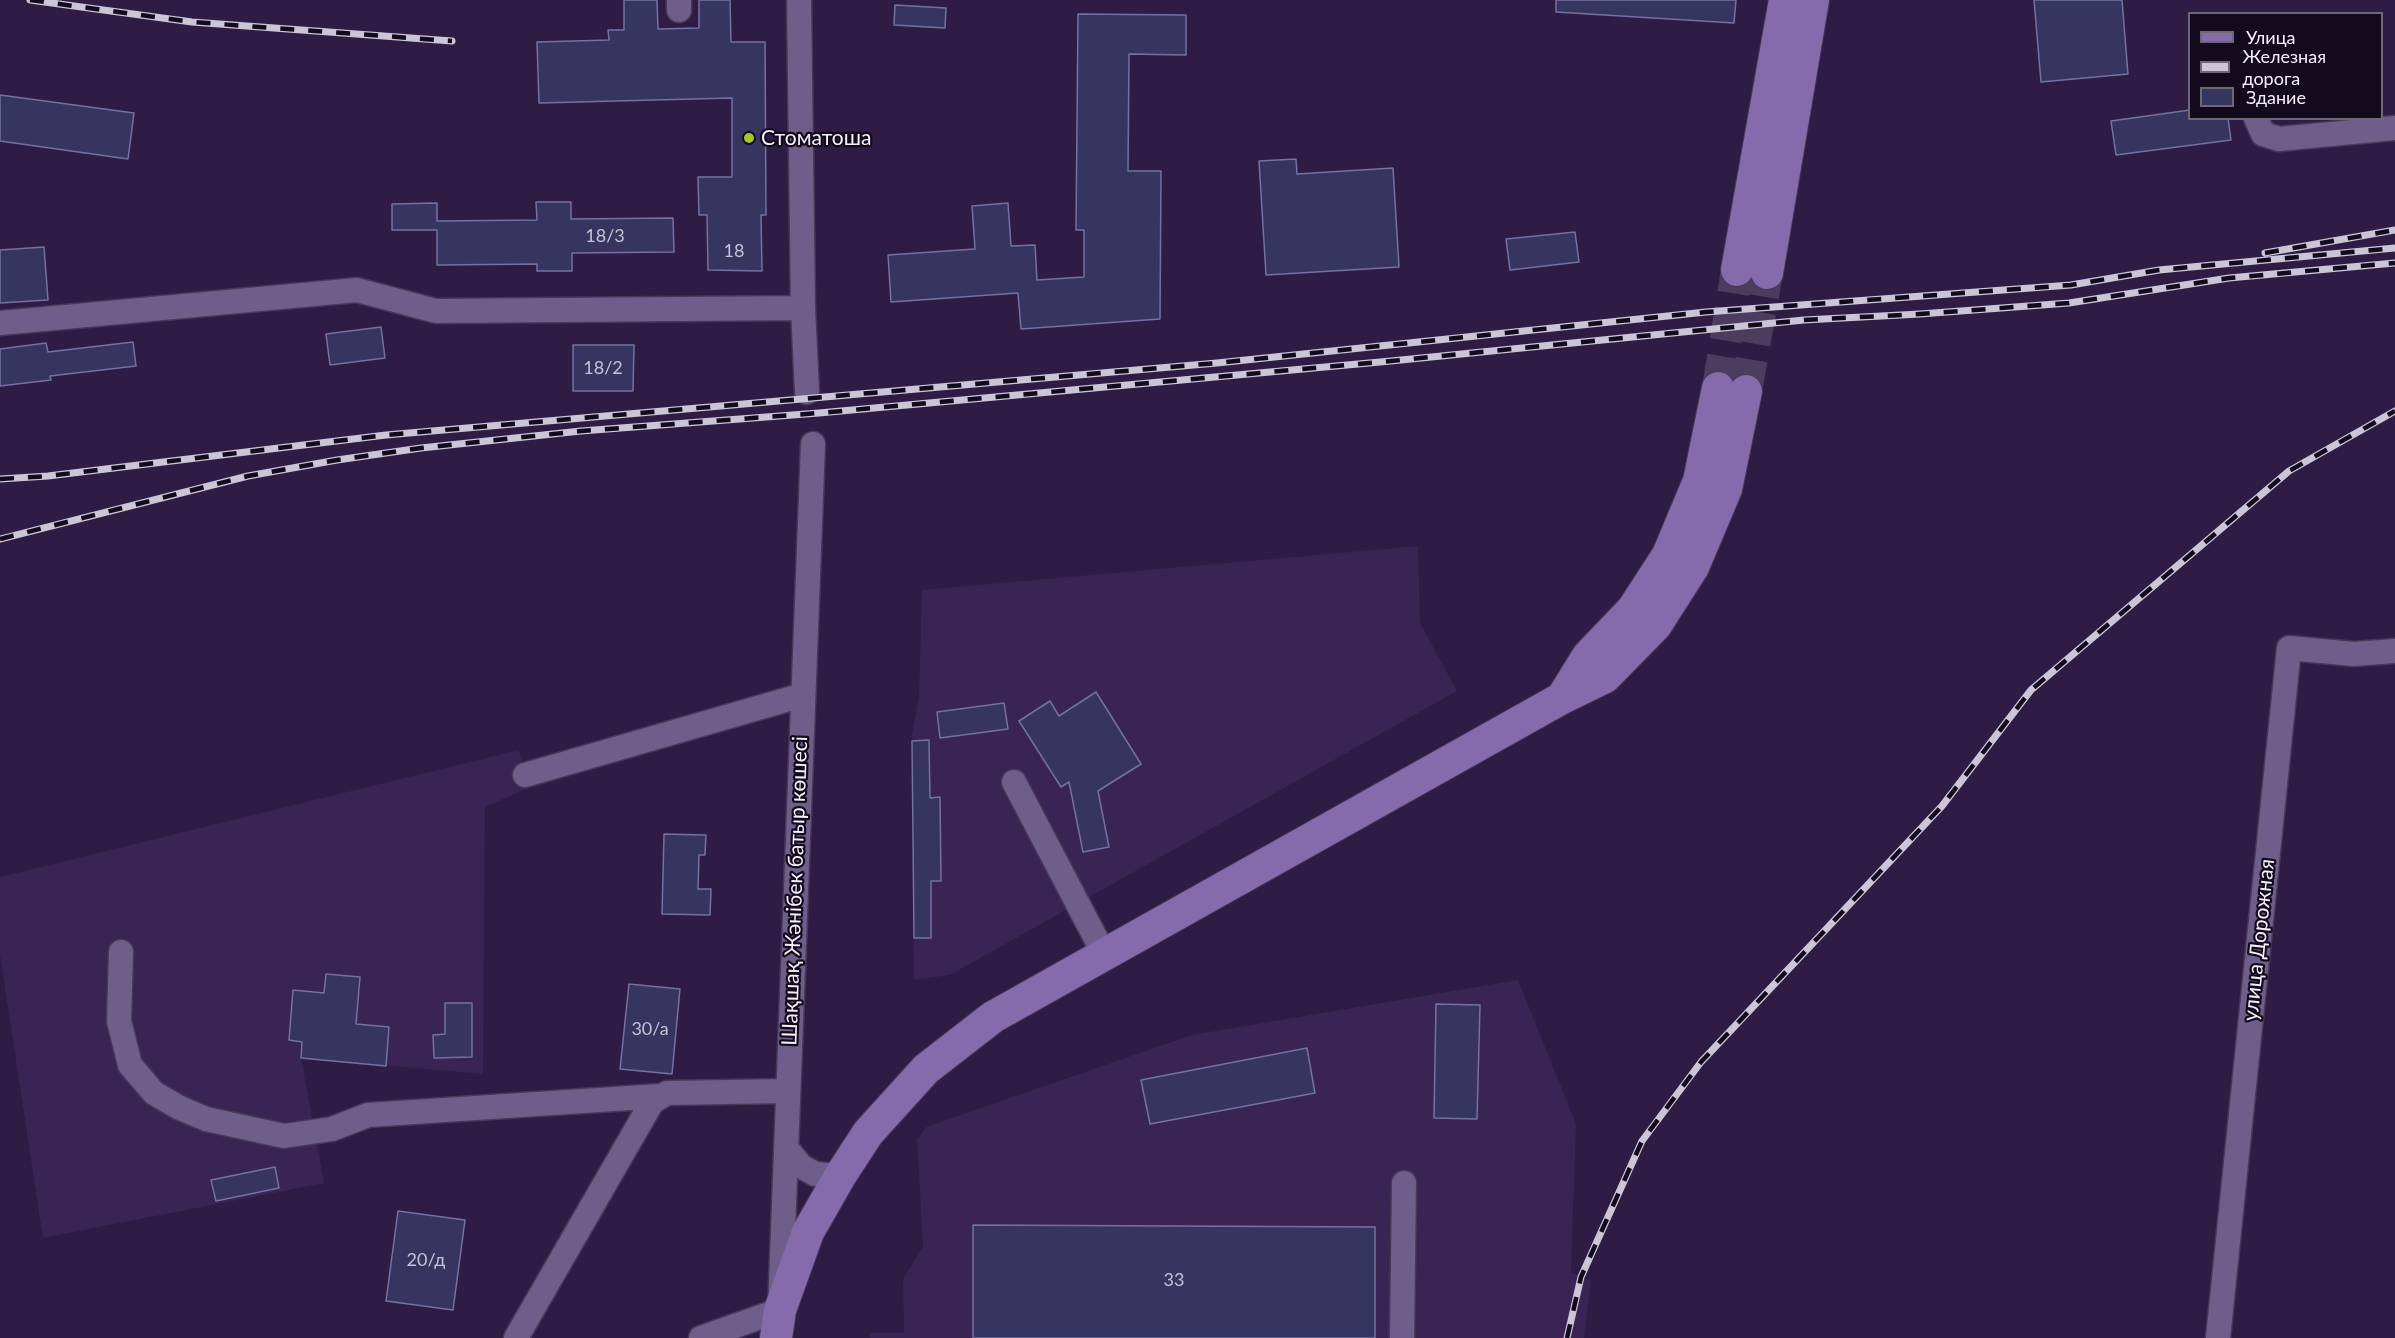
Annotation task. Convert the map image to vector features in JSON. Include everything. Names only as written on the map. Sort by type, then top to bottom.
[{"type":"main road","points":[[1785,0],[1752,272],[1813,0]]},
{"type":"main road","points":[[778,1324],[808,1232],[840,1176],[868,1134],[926,1069],[993,1017],[1562,698],[1605,677],[1656,626],[1693,567],[1726,489],[1732,390]]},
{"type":"street","points":[[799,0],[803,308],[807,392]]},
{"type":"street","points":[[2257,120],[2262,134],[2279,139],[2395,128]]},
{"type":"street","points":[[0,323],[357,290],[436,311],[803,308]]},
{"type":"street","name":"Шақшақ Жәнібек батыр көшесі","points":[[778,1324],[813,444]]},
{"type":"street","name":"улица Дорожная","points":[[2218,1338],[2289,648],[2354,654],[2395,651]]},
{"type":"street","points":[[525,775],[803,695]]},
{"type":"street","points":[[1014,782],[1104,954]]},
{"type":"street","points":[[121,952],[119,1021],[130,1065],[154,1093],[206,1119],[284,1136],[332,1129],[368,1115],[667,1094],[788,1091]]},
{"type":"street","points":[[516,1338],[652,1102],[660,1096]]},
{"type":"street","points":[[786,1148],[801,1166],[815,1174],[840,1176]]},
{"type":"street","points":[[1402,1338],[1404,1183]]},
{"type":"street","points":[[701,1338],[778,1324]]},
{"type":"shaded area","points":[[1418,546],[1420,623],[1457,691],[950,975],[914,980],[912,735],[919,697],[922,590]]},
{"type":"shaded area","points":[[519,750],[528,788],[485,807],[483,1074],[301,1058],[324,1183],[43,1238],[0,955],[0,877]]},
{"type":"shaded area","points":[[1518,980],[1576,1124],[1571,1272],[1591,1281],[1584,1338],[870,1338],[870,1333],[904,1333],[903,1279],[923,1246],[917,1140],[926,1127],[1192,1035]]},
{"type":"building","points":[[624,0],[657,0],[658,29],[699,28],[699,0],[730,0],[731,42],[765,42],[766,215],[761,215],[762,271],[708,270],[707,215],[699,215],[698,177],[732,177],[732,98],[539,103],[537,42],[609,40],[608,30],[624,30]]},
{"type":"building","points":[[1556,0],[1736,0],[1734,23],[1556,12]]},
{"type":"building","points":[[2034,0],[2122,0],[2128,74],[2041,82]]},
{"type":"building","points":[[895,5],[946,8],[945,28],[894,25]]},
{"type":"building","points":[[1078,14],[1186,15],[1186,55],[1129,54],[1128,171],[1161,171],[1160,319],[1021,329],[1018,293],[891,302],[888,255],[975,249],[972,206],[1008,203],[1011,246],[1035,245],[1037,280],[1084,277],[1084,230],[1076,230]]},
{"type":"building","points":[[0,95],[134,113],[128,159],[0,141]]},
{"type":"building","points":[[2188,110],[2188,120],[2228,120],[2231,140],[2116,155],[2111,121]]},
{"type":"building","points":[[1296,159],[1297,174],[1393,168],[1399,267],[1266,275],[1259,161]]},
{"type":"building","points":[[536,202],[571,202],[571,219],[673,218],[674,252],[572,253],[572,271],[537,271],[537,264],[437,265],[437,230],[392,230],[392,204],[437,203],[437,221],[537,220]]},
{"type":"building","points":[[1575,232],[1579,262],[1510,270],[1506,239]]},
{"type":"building","points":[[44,247],[48,300],[0,303],[0,250]]},
{"type":"building","points":[[381,327],[385,358],[330,365],[326,334]]},
{"type":"building","points":[[133,342],[136,366],[50,376],[51,380],[0,386],[0,349],[46,343],[48,352]]},
{"type":"building","points":[[573,345],[634,345],[633,391],[573,391]]},
{"type":"building","points":[[1096,692],[1141,764],[1098,791],[1109,847],[1083,852],[1069,782],[1061,787],[1019,721],[1050,701],[1059,716]]},
{"type":"building","points":[[1004,703],[1008,729],[940,738],[937,712]]},
{"type":"building","points":[[929,740],[930,798],[940,797],[941,881],[931,881],[931,938],[914,938],[912,741]]},
{"type":"building","points":[[664,834],[706,835],[705,855],[699,855],[698,889],[711,889],[710,915],[662,914]]},
{"type":"building","points":[[326,974],[360,977],[356,1024],[389,1027],[386,1066],[301,1058],[302,1042],[289,1040],[293,990],[324,993]]},
{"type":"building","points":[[629,984],[680,989],[672,1074],[620,1069]]},
{"type":"building","points":[[445,1003],[472,1003],[472,1057],[434,1058],[433,1035],[445,1034]]},
{"type":"building","points":[[1436,1004],[1480,1005],[1477,1119],[1434,1118]]},
{"type":"building","points":[[1307,1048],[1315,1093],[1150,1124],[1141,1080]]},
{"type":"building","points":[[275,1167],[279,1188],[216,1201],[211,1180]]},
{"type":"building","points":[[398,1211],[465,1220],[453,1310],[386,1301]]},
{"type":"building","points":[[973,1225],[1375,1227],[1375,1338],[973,1338]]},
{"type":"tunnel","points":[[1718,388],[1737,270]]},
{"type":"tunnel","points":[[1746,391],[1767,273]]},
{"type":"railway","points":[[30,0],[192,22],[452,41]]},
{"type":"railway","points":[[2265,253],[2395,230]]},
{"type":"railway","points":[[0,479],[48,476],[386,435],[1217,363],[1706,312],[2071,285],[2159,270],[2395,248]]},
{"type":"railway","points":[[0,539],[248,476],[421,448],[581,431],[819,413],[1391,361],[1804,320],[2069,303],[2229,278],[2395,263]]},
{"type":"railway","points":[[1567,1338],[1581,1277],[1642,1141],[1701,1062],[1942,806],[2031,690],[2289,471],[2395,411]]},
{"type":"place","name":"Стоматоша","points":[[749,138]]}]
